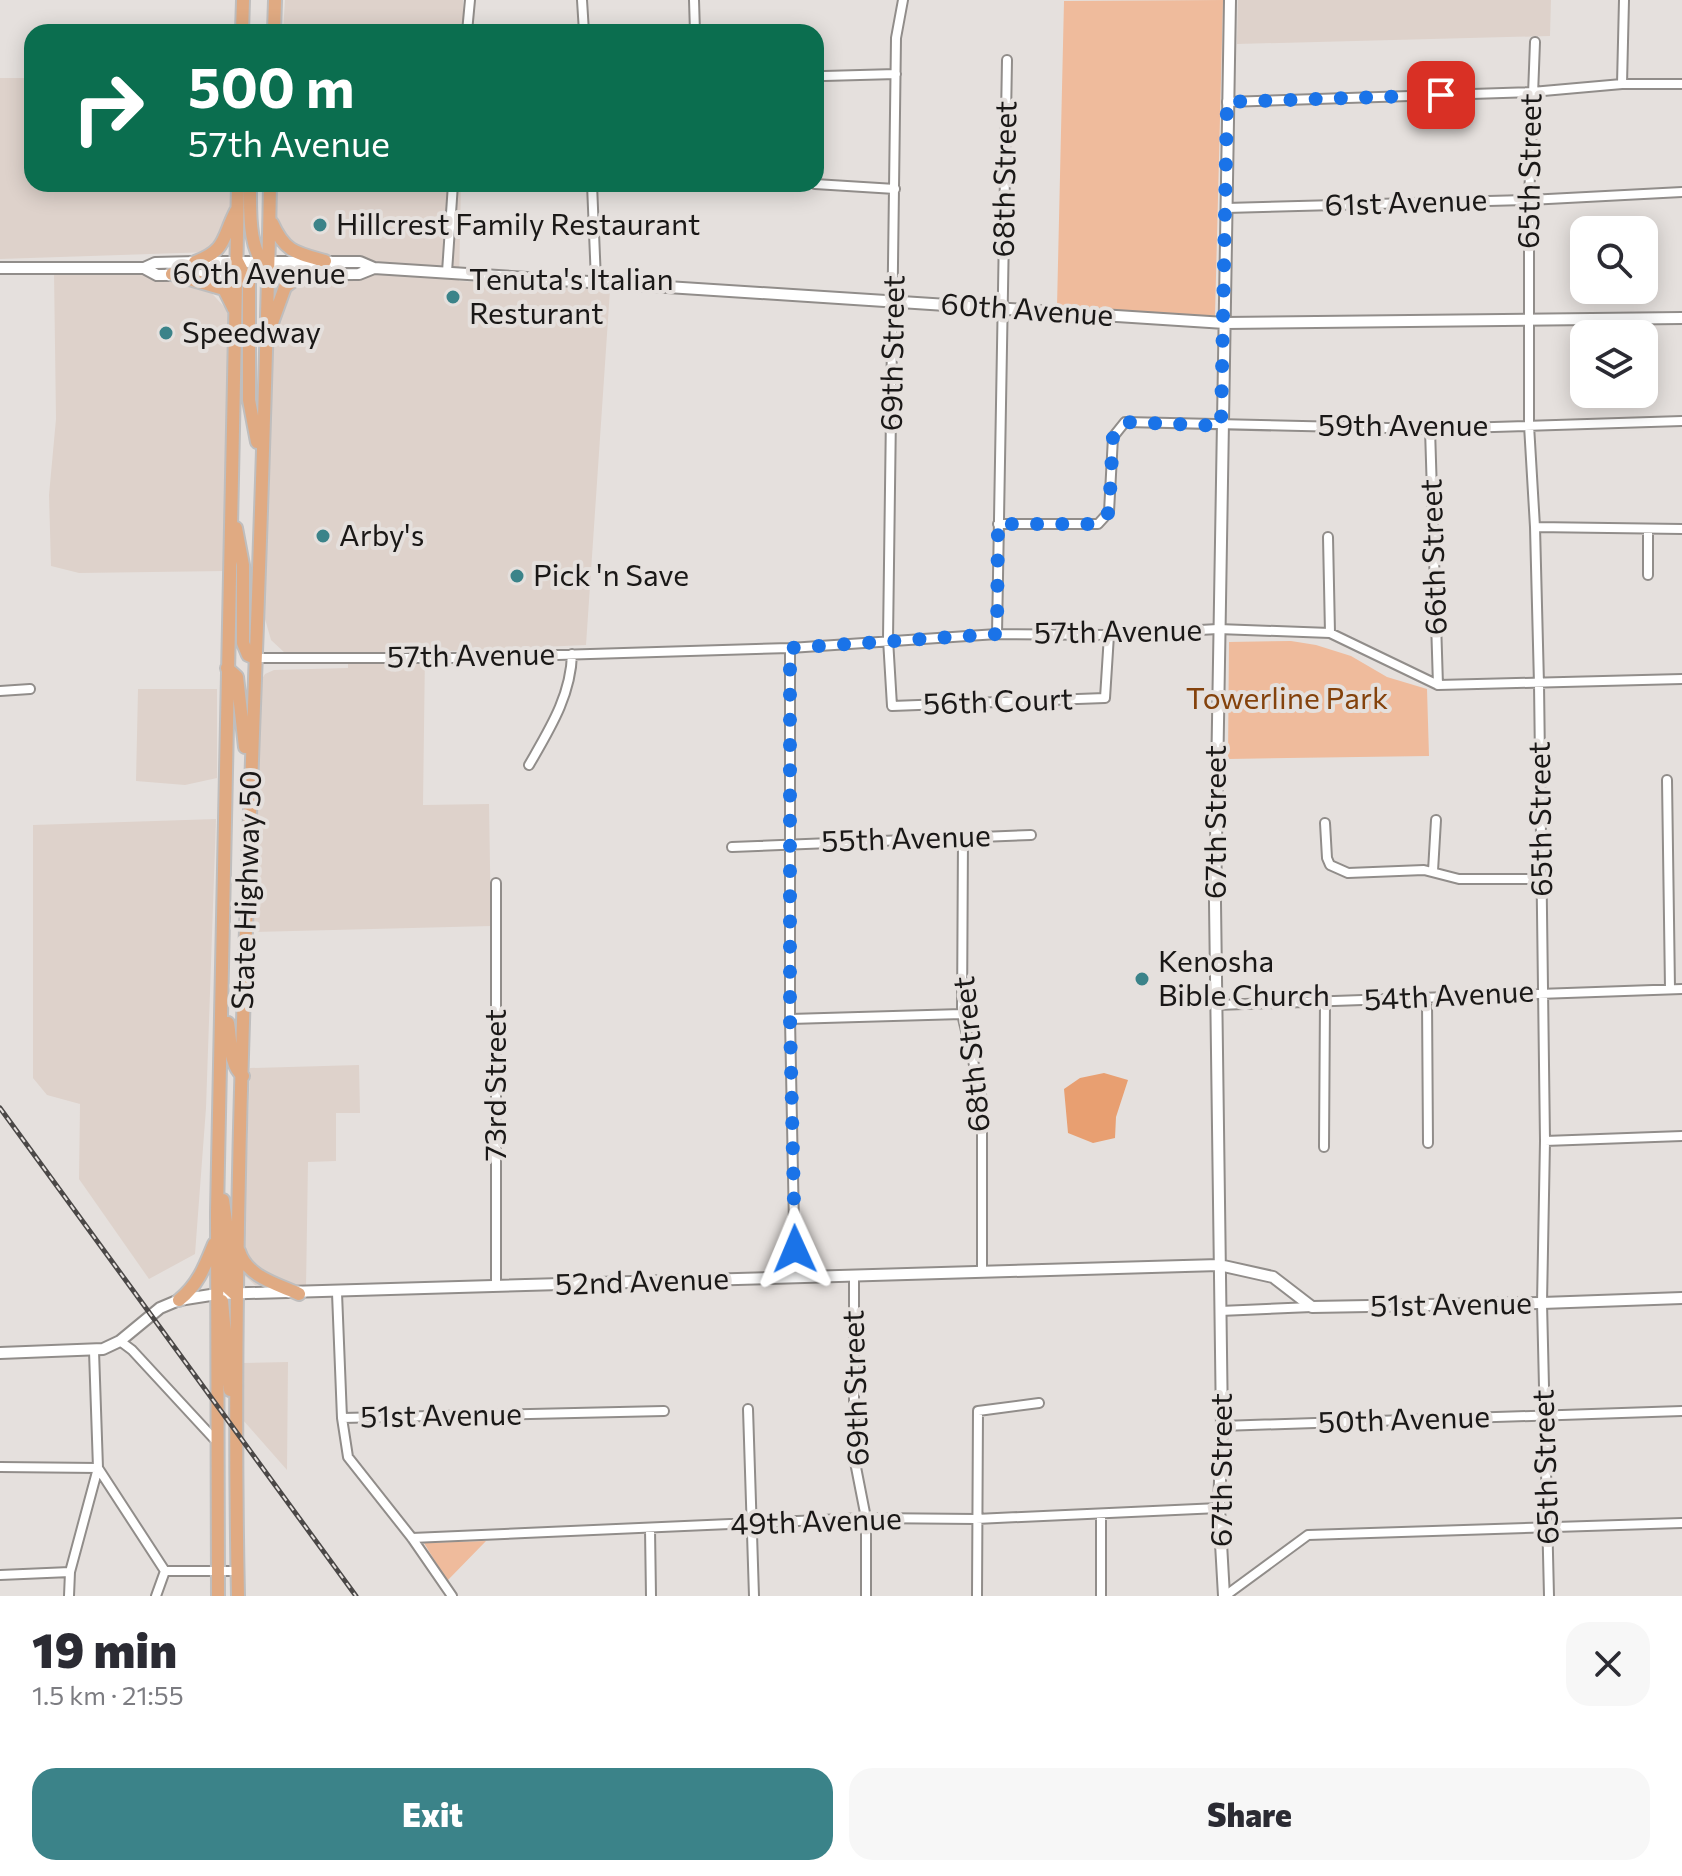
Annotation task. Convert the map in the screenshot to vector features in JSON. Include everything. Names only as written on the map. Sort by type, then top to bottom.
[{"type":"main road","points":[[242,24],[243,0]]},
{"type":"main road","points":[[274,24],[275,0]]},
{"type":"main road","name":"State Highway 50","points":[[218,1596],[217,1238],[235,315],[240,270],[238,192]]},
{"type":"main road","points":[[250,192],[253,241],[266,266]]},
{"type":"main road","name":"State Highway 50","points":[[238,1596],[236,1295],[270,192]]},
{"type":"main road","points":[[195,262],[218,251],[238,208]]},
{"type":"main road","points":[[270,218],[280,241],[292,250],[325,261]]},
{"type":"main road","points":[[240,270],[251,299],[249,400],[261,462]]},
{"type":"main road","points":[[172,274],[224,289],[230,297],[235,315]]},
{"type":"main road","points":[[266,341],[285,287],[302,274]]},
{"type":"main road","points":[[231,501],[243,565],[243,643],[248,655],[255,658]]},
{"type":"main road","points":[[227,668],[237,677],[241,695],[250,810]]},
{"type":"main road","points":[[223,996],[234,1064],[243,1076]]},
{"type":"main road","points":[[218,1173],[227,1229],[226,1286],[236,1295]]},
{"type":"main road","points":[[179,1300],[192,1290],[202,1274],[217,1238]]},
{"type":"main road","points":[[238,1248],[243,1262],[258,1275],[299,1294]]},
{"type":"main road","points":[[217,1294],[225,1309],[227,1374],[235,1408]]},
{"type":"street","points":[[468,24],[470,0]]},
{"type":"street","points":[[582,0],[584,24]]},
{"type":"street","points":[[694,0],[695,24]]},
{"type":"street","name":"69th Street","points":[[892,706],[888,639],[895,303],[896,38],[903,0]]},
{"type":"street","name":"67th Street","points":[[1224,1596],[1219,1508],[1222,1426],[1217,1005],[1218,629],[1230,0]]},
{"type":"street","points":[[1622,84],[1624,0]]},
{"type":"street","name":"65th Street","points":[[1535,42],[1528,321],[1539,684],[1545,1141],[1543,1416],[1549,1596]]},
{"type":"street","name":"68th Street","points":[[997,634],[1007,60]]},
{"type":"street","points":[[824,76],[896,74]]},
{"type":"street","points":[[1227,102],[1682,84]]},
{"type":"street","points":[[824,185],[895,189]]},
{"type":"street","points":[[447,272],[452,192]]},
{"type":"street","points":[[592,192],[596,281]]},
{"type":"street","name":"61st Avenue","points":[[1226,208],[1529,200],[1682,192]]},
{"type":"street","name":"60th Avenue","points":[[144,268],[157,275],[325,261],[360,262],[374,268],[1225,323],[1682,318]]},
{"type":"street","name":"60th Avenue","points":[[0,268],[144,268],[155,263],[195,262],[240,270],[266,266],[302,274],[359,274],[374,268]]},
{"type":"street","name":"59th Avenue","points":[[998,524],[1098,524],[1109,512],[1113,437],[1125,422],[1430,429],[1682,421]]},
{"type":"street","name":"66th Street","points":[[1430,429],[1438,685]]},
{"type":"street","points":[[1535,527],[1682,529]]},
{"type":"street","points":[[1648,529],[1648,575]]},
{"type":"street","points":[[1328,537],[1330,633]]},
{"type":"street","name":"57th Avenue","points":[[255,658],[446,658],[790,648],[997,634],[1109,635],[1218,629],[1330,633],[1438,685],[1682,679]]},
{"type":"street","name":"56th Court","points":[[892,706],[1105,698],[1109,635]]},
{"type":"street","points":[[790,648],[790,1019],[795,1278]]},
{"type":"street","points":[[529,765],[566,694],[572,654]]},
{"type":"street","points":[[0,691],[30,689]]},
{"type":"street","points":[[1667,780],[1670,989]]},
{"type":"street","points":[[1433,871],[1436,820]]},
{"type":"street","points":[[1325,823],[1327,858],[1336,869],[1356,874],[1433,871],[1459,879],[1542,879]]},
{"type":"street","name":"55th Avenue","points":[[732,847],[1031,835]]},
{"type":"street","name":"68th Street","points":[[963,837],[962,1014],[982,1099],[982,1270]]},
{"type":"street","name":"73rd Street","points":[[496,883],[496,1286]]},
{"type":"street","name":"54th Avenue","points":[[1217,1005],[1682,989]]},
{"type":"street","points":[[1427,1000],[1428,1143]]},
{"type":"street","points":[[1324,1147],[1325,1001]]},
{"type":"street","points":[[790,1019],[962,1014]]},
{"type":"street","points":[[1545,1141],[1682,1136]]},
{"type":"street","name":"52nd Avenue","points":[[120,1341],[150,1314],[179,1300],[217,1294],[337,1293],[982,1270],[1219,1265],[1273,1277],[1312,1307]]},
{"type":"street","name":"69th Street","points":[[854,1275],[854,1457],[866,1518],[866,1596]]},
{"type":"street","points":[[337,1293],[342,1418],[348,1457],[412,1538],[452,1596]]},
{"type":"street","name":"51st Avenue","points":[[1220,1311],[1682,1298]]},
{"type":"street","points":[[0,1353],[94,1351],[120,1341],[132,1350],[217,1442]]},
{"type":"street","points":[[69,1596],[70,1572],[98,1468],[94,1351]]},
{"type":"street","points":[[977,1596],[978,1411],[1039,1403]]},
{"type":"street","points":[[748,1409],[754,1596]]},
{"type":"street","name":"51st Avenue","points":[[342,1418],[664,1411]]},
{"type":"street","name":"50th Avenue","points":[[1222,1426],[1682,1411]]},
{"type":"street","points":[[0,1467],[98,1468]]},
{"type":"street","points":[[98,1468],[165,1571]]},
{"type":"street","name":"49th Avenue","points":[[412,1538],[866,1518],[976,1519],[1219,1508]]},
{"type":"street","points":[[1101,1514],[1101,1596]]},
{"type":"street","points":[[1224,1596],[1308,1535],[1682,1523]]},
{"type":"street","points":[[650,1529],[651,1596]]},
{"type":"street","points":[[165,1571],[238,1571]]},
{"type":"street","points":[[156,1596],[165,1571]]},
{"type":"street","points":[[0,1575],[70,1572]]},
{"type":"shaded area","points":[[285,0],[463,0],[463,24],[284,24]]},
{"type":"shaded area","points":[[1238,0],[1551,0],[1550,36],[1237,44]]},
{"type":"shaded area","points":[[0,78],[24,78],[24,192],[236,192],[236,205],[211,252],[0,259]]},
{"type":"shaded area","points":[[272,192],[461,192],[459,281],[610,290],[586,645],[425,652],[423,805],[489,804],[491,926],[254,932],[259,684],[265,674],[274,670],[348,668],[348,655],[285,653],[271,640],[263,612],[271,304],[274,291],[279,277],[355,273],[355,260],[324,258],[282,248],[274,241]]},
{"type":"shaded area","points":[[190,270],[230,313],[225,571],[79,573],[51,566],[49,495],[56,419],[54,272]]},
{"type":"shaded area","points":[[138,689],[217,689],[217,778],[185,785],[136,781]]},
{"type":"shaded area","points":[[216,819],[206,1108],[195,1254],[149,1279],[79,1179],[80,1104],[47,1095],[33,1078],[33,825]]},
{"type":"shaded area","points":[[359,1065],[360,1113],[336,1113],[336,1161],[308,1162],[306,1288],[255,1285],[245,1276],[243,1266],[250,1068]]},
{"type":"shaded area","points":[[1104,1073],[1128,1080],[1116,1117],[1115,1138],[1093,1143],[1068,1133],[1064,1089],[1080,1078]]},
{"type":"shaded area","points":[[288,1362],[287,1470],[242,1419],[243,1363]]},
{"type":"green space","points":[[1223,0],[1215,316],[1057,307],[1064,1]]},
{"type":"green space","name":"Towerline Park","points":[[1291,641],[1351,656],[1387,677],[1427,689],[1429,756],[1228,759],[1229,642]]},
{"type":"green space","points":[[486,1541],[447,1581],[424,1543]]},
{"type":"railway","points":[[0,1108],[356,1596]]},
{"type":"place","name":"Hillcrest Family Restaurant","points":[[320,225]]},
{"type":"place","name":"Tenuta's Italian Resturant","points":[[453,297]]},
{"type":"place","name":"Speedway","points":[[166,333]]},
{"type":"place","name":"Arby's","points":[[323,536]]},
{"type":"place","name":"Pick 'n Save","points":[[517,576]]},
{"type":"place","name":"Kenosha Bible Church","points":[[1142,979]]},
{"type":"route","points":[[795,1249],[790,1019],[790,648],[997,634],[998,524],[1098,524],[1109,512],[1113,437],[1125,422],[1221,426],[1227,102],[1441,95]]}]
